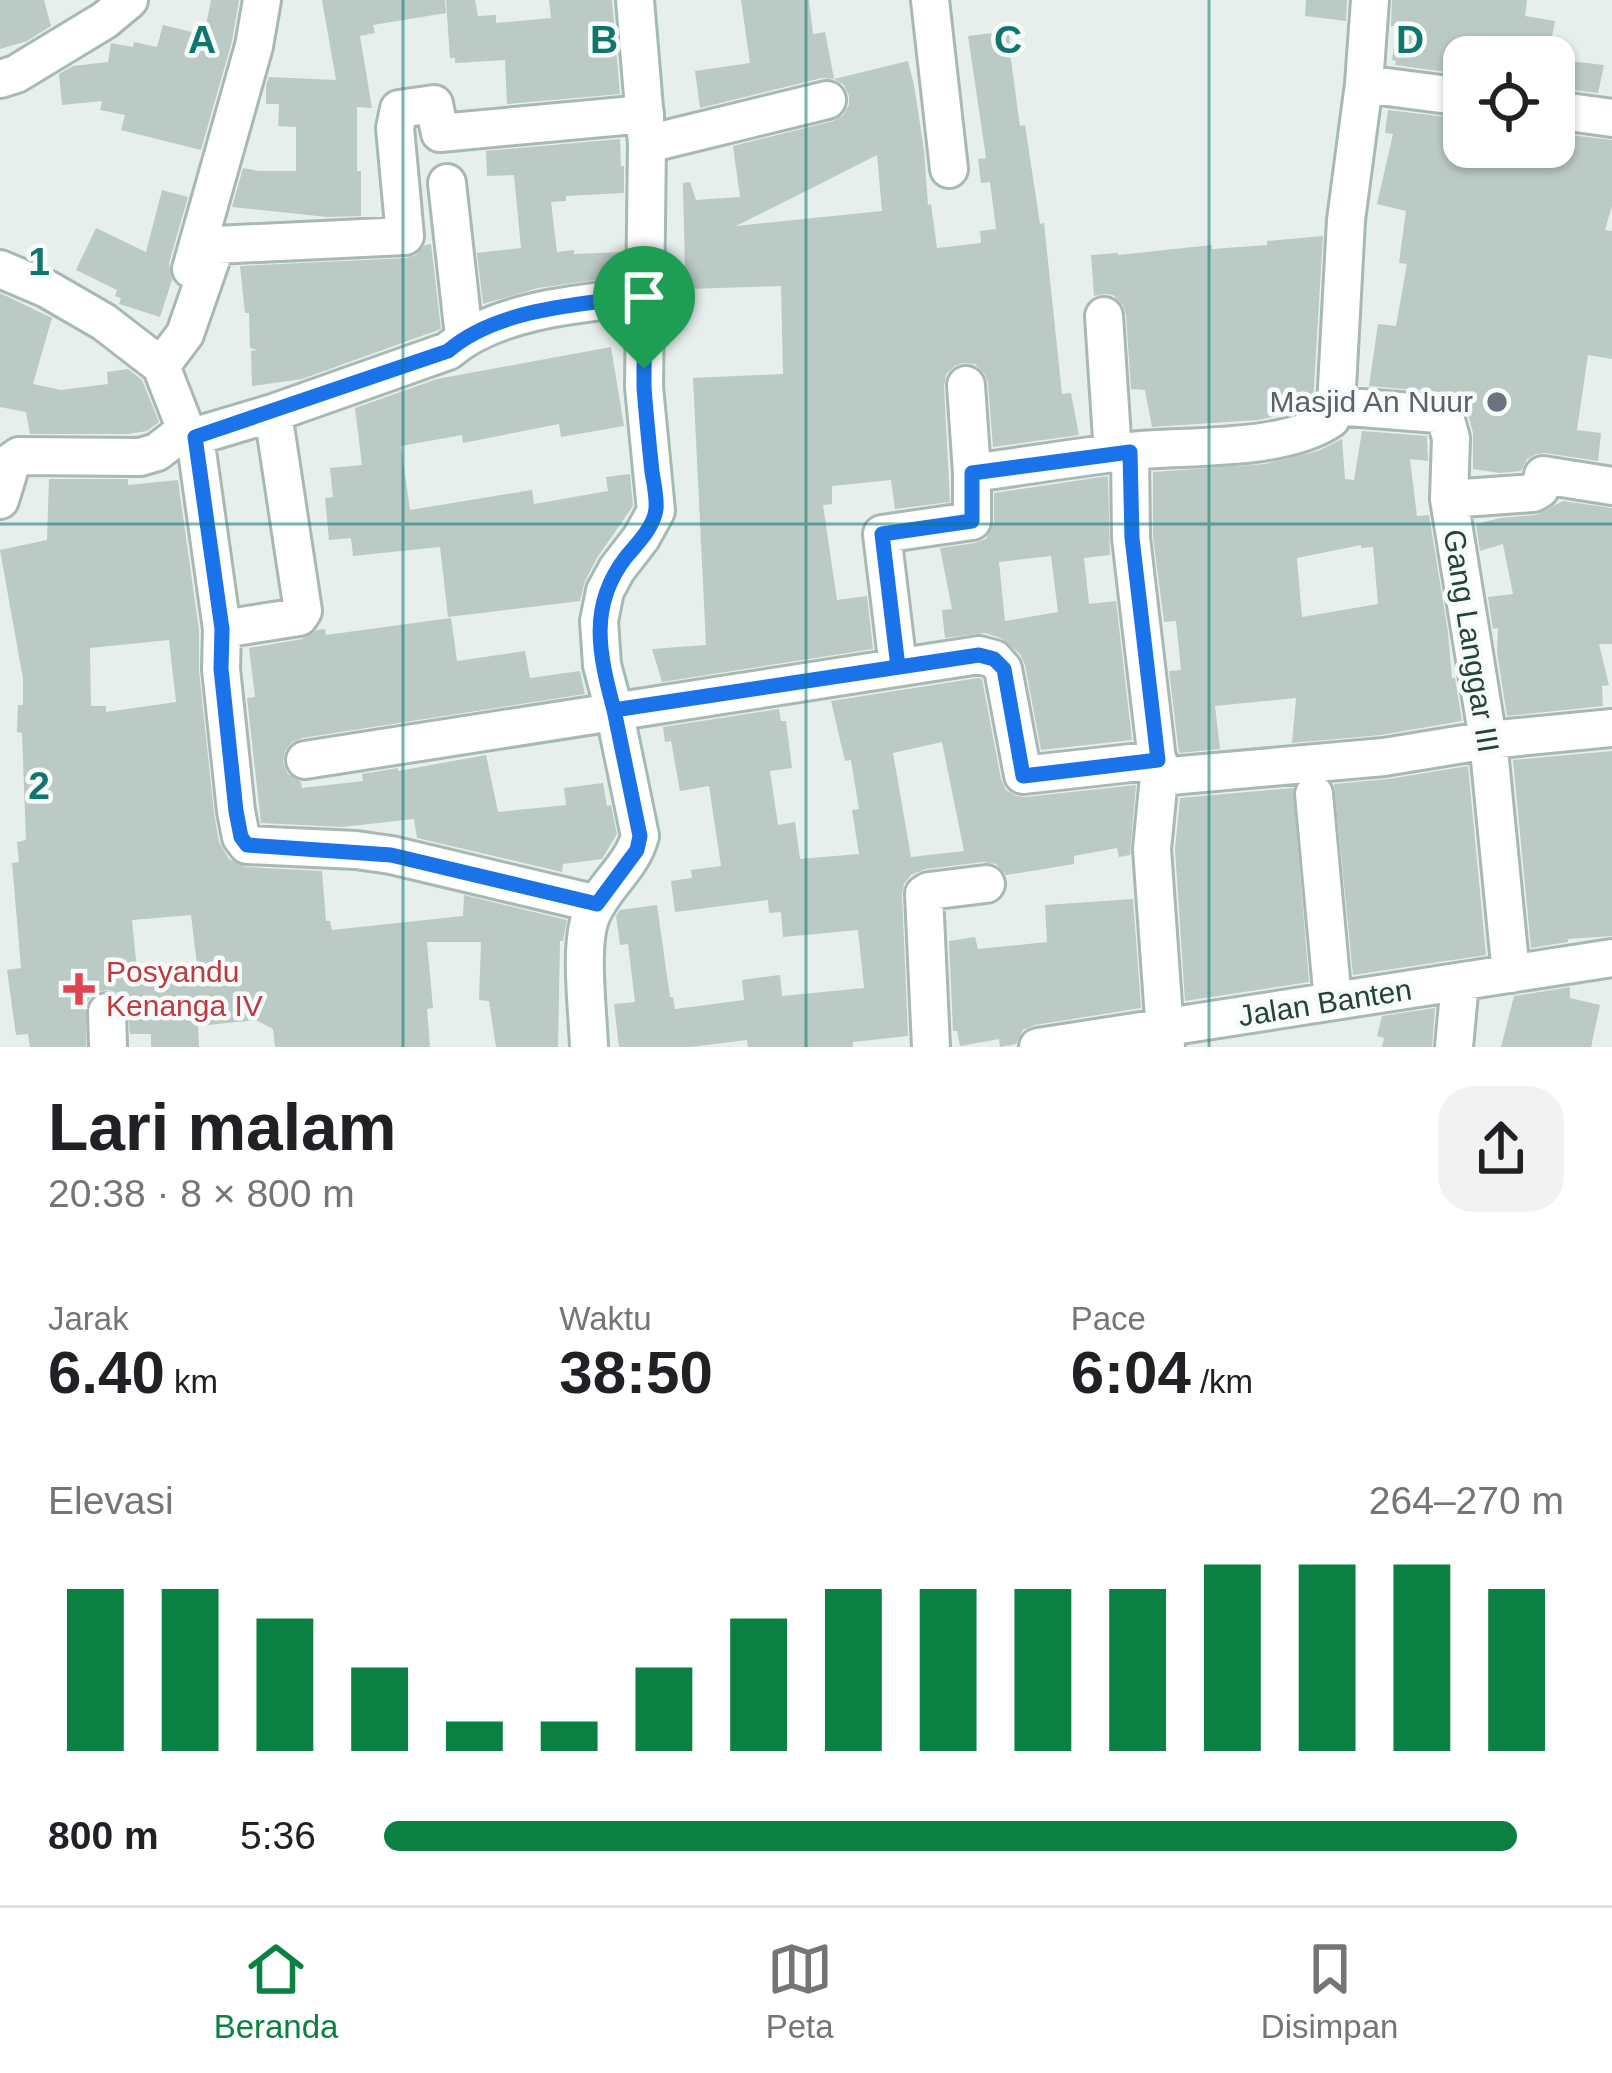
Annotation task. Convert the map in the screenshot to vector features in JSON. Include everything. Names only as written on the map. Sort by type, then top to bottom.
[{"type":"street","points":[[160,366],[254,46],[262,0]]},
{"type":"street","points":[[589,1047],[589,920],[637,850],[640,836],[602,665],[599,621],[605,591],[656,511],[644,387],[646,129],[635,0]]},
{"type":"street","points":[[930,0],[949,169]]},
{"type":"street","points":[[972,473],[1122,453],[1227,446],[1303,434],[1330,419],[1336,406],[1346,220],[1370,0]]},
{"type":"street","points":[[0,79],[16,74],[112,6]]},
{"type":"street","points":[[1364,84],[1443,95]]},
{"type":"street","points":[[160,366],[184,334],[216,244],[405,236],[395,128],[399,109],[434,104],[440,133],[646,129],[827,100]]},
{"type":"street","points":[[1575,113],[1612,118]]},
{"type":"street","points":[[447,183],[464,336]]},
{"type":"street","points":[[0,269],[104,322],[160,366],[190,434],[222,629],[221,669],[236,811],[247,845],[391,855],[597,904]]},
{"type":"street","points":[[0,500],[12,461],[19,455],[140,457],[190,434],[273,413],[448,351],[464,336],[505,320],[646,296]]},
{"type":"street","points":[[1104,316],[1159,769],[1152,849],[1165,1037]]},
{"type":"street","points":[[898,667],[882,534],[972,521],[966,385]]},
{"type":"street","name":"Gang Langgar III","points":[[1336,406],[1437,414],[1446,420],[1451,438],[1449,499],[1488,740],[1511,974]]},
{"type":"street","points":[[222,629],[299,617],[303,611],[273,413]]},
{"type":"street","points":[[1449,499],[1533,493],[1540,489],[1543,475],[1612,486]]},
{"type":"street","points":[[305,760],[979,655],[994,659],[1004,669],[1023,776],[1384,757],[1488,740],[1612,728]]},
{"type":"street","points":[[1314,794],[1333,1001]]},
{"type":"street","points":[[931,1047],[924,894],[986,884]]},
{"type":"street","name":"Jalan Banten","points":[[1038,1047],[1165,1037],[1333,1001],[1612,958]]},
{"type":"street","points":[[1454,1047],[1460,982]]},
{"type":"building","points":[[0,0],[44,0],[51,26],[27,41],[0,49]]},
{"type":"building","points":[[211,0],[239,0],[201,150],[121,130],[125,115],[100,110],[102,101],[62,105],[59,74],[73,66],[108,62],[111,43],[157,47],[163,25],[204,35]]},
{"type":"building","points":[[322,0],[445,0],[446,13],[373,25],[375,33],[360,36],[372,108],[357,107],[361,216],[232,207],[243,168],[296,171],[296,127],[278,126],[279,104],[266,104],[269,77],[336,80]]},
{"type":"building","points":[[446,0],[475,0],[478,16],[496,15],[496,23],[551,18],[549,0],[612,0],[620,94],[507,104],[505,60],[455,63],[450,58]]},
{"type":"building","points":[[741,0],[809,0],[813,34],[825,32],[834,79],[700,108],[695,71],[750,63]]},
{"type":"building","points":[[1306,0],[1347,0],[1346,21],[1305,16]]},
{"type":"building","points":[[1392,0],[1527,0],[1525,16],[1555,21],[1552,36],[1443,36],[1443,72],[1395,65],[1397,27],[1391,26]]},
{"type":"building","points":[[1009,31],[1020,126],[1025,125],[1040,224],[1044,223],[1062,394],[1071,393],[1079,435],[993,447],[985,374],[975,364],[955,366],[946,374],[944,387],[950,502],[895,509],[891,480],[832,486],[832,504],[823,505],[837,600],[867,596],[873,649],[662,682],[652,649],[706,645],[693,378],[783,374],[781,286],[689,289],[683,183],[690,182],[696,200],[740,197],[733,146],[833,121],[849,105],[844,85],[834,79],[908,61],[937,248],[981,243],[980,231],[996,229],[990,182],[981,183],[978,159],[986,158],[968,36]],"holes":[[[877,155],[882,211],[736,226]]]},
{"type":"building","points":[[1575,62],[1604,65],[1598,93],[1575,90]]},
{"type":"building","points":[[1388,110],[1443,117],[1443,168],[1575,168],[1575,136],[1612,140],[1612,206],[1605,230],[1612,231],[1612,359],[1588,355],[1577,430],[1601,433],[1598,461],[1545,453],[1527,459],[1521,471],[1473,469],[1473,433],[1458,401],[1439,392],[1369,386],[1378,324],[1396,326],[1407,264],[1399,263],[1406,211],[1377,204],[1393,134],[1385,133]]},
{"type":"building","points":[[620,139],[624,193],[566,196],[566,201],[551,202],[557,252],[623,252],[623,276],[538,288],[483,304],[477,253],[521,248],[514,175],[487,176],[486,151]]},
{"type":"building","points":[[162,190],[188,197],[160,317],[119,304],[117,290],[76,270],[96,228],[146,252]]},
{"type":"building","points":[[1323,236],[1313,403],[1258,420],[1152,427],[1145,390],[1131,389],[1123,305],[1113,295],[1094,296],[1091,255],[1267,245],[1267,241]]},
{"type":"building","points":[[431,244],[441,329],[302,379],[252,386],[251,351],[258,350],[250,348],[240,266],[406,258]]},
{"type":"building","points":[[0,293],[52,318],[33,384],[61,390],[108,384],[107,372],[128,369],[142,380],[159,422],[147,431],[129,434],[30,434],[26,412],[0,407]]},
{"type":"building","points":[[611,347],[624,426],[561,437],[559,424],[463,443],[462,435],[401,446],[410,510],[532,490],[534,504],[608,491],[606,477],[630,474],[633,506],[597,558],[580,601],[448,617],[440,547],[353,556],[351,538],[329,540],[325,498],[333,497],[330,468],[362,465],[355,408],[437,379]]},
{"type":"building","points":[[1362,431],[1427,436],[1428,461],[1410,459],[1417,516],[1429,515],[1462,721],[1292,743],[1296,698],[1215,706],[1220,749],[1179,753],[1169,671],[1181,670],[1176,621],[1164,622],[1153,537],[1153,472],[1265,464],[1318,451],[1342,439],[1345,479],[1354,480]],"holes":[[[1373,547],[1378,604],[1302,617],[1297,558]]]},
{"type":"building","points":[[1108,476],[1110,555],[1084,558],[1089,604],[1116,601],[1132,740],[1041,750],[1020,654],[1001,638],[985,633],[945,638],[942,610],[952,609],[940,548],[986,539],[994,522],[994,493]],"holes":[[[1051,556],[1058,612],[1005,621],[999,562]]]},
{"type":"building","points":[[49,479],[128,479],[128,485],[178,480],[199,630],[214,813],[219,842],[229,859],[246,867],[322,871],[326,921],[332,930],[463,916],[464,895],[567,920],[560,941],[558,1047],[496,1047],[489,1001],[479,1000],[481,942],[427,942],[433,1008],[427,1009],[430,1047],[275,1047],[273,1029],[256,1020],[198,1026],[199,1047],[151,1047],[151,1034],[130,1034],[127,1001],[108,990],[96,992],[87,1002],[86,1047],[30,1047],[28,1034],[16,1035],[7,970],[21,968],[12,863],[19,862],[17,842],[26,840],[22,733],[17,732],[23,679],[0,550],[47,540]],"holes":[[[169,640],[176,702],[106,712],[106,706],[91,706],[90,648]],[[191,915],[197,965],[137,971],[132,920]]]},
{"type":"building","points":[[1563,501],[1612,508],[1612,644],[1599,644],[1609,685],[1602,686],[1603,706],[1507,716],[1498,628],[1493,629],[1488,597],[1513,594],[1503,544],[1480,551],[1476,524],[1536,515]]},
{"type":"building","points":[[451,618],[457,661],[525,651],[530,678],[580,671],[585,694],[302,738],[285,751],[287,773],[302,788],[363,781],[362,774],[486,755],[498,812],[566,805],[564,788],[603,783],[617,834],[602,859],[563,864],[562,872],[417,838],[414,819],[342,827],[261,823],[247,698],[255,697],[249,648],[302,639],[317,630],[325,629],[326,635]]},
{"type":"building","points":[[982,679],[1006,790],[1025,797],[1136,785],[1130,855],[1119,857],[1117,848],[1074,856],[1074,864],[1006,875],[996,864],[983,862],[911,875],[902,895],[908,1036],[853,1042],[853,1047],[748,1047],[747,1040],[690,1047],[619,1047],[614,1004],[635,1002],[628,944],[620,945],[616,916],[620,910],[657,905],[675,1009],[744,1000],[742,980],[780,975],[782,996],[864,988],[858,930],[783,937],[781,912],[769,913],[768,900],[675,912],[671,881],[692,878],[691,870],[721,866],[709,786],[680,791],[671,741],[665,742],[663,727],[779,709],[781,721],[786,721],[792,768],[770,771],[778,825],[795,822],[800,859],[859,854],[852,810],[859,809],[851,760],[845,761],[831,701]],"holes":[[[942,742],[964,851],[911,857],[893,753]]]},
{"type":"building","points":[[1612,751],[1612,936],[1531,948],[1513,760]]},
{"type":"building","points":[[1468,766],[1486,955],[1353,975],[1334,784]]},
{"type":"building","points":[[1293,788],[1309,982],[1185,1001],[1175,849],[1180,798]]},
{"type":"building","points":[[1133,899],[1141,1008],[1035,1025],[1023,1030],[1016,1044],[1000,1047],[999,1039],[960,1046],[957,1031],[953,1031],[949,941],[975,937],[978,949],[1047,942],[1045,905]]},
{"type":"building","points":[[1570,987],[1570,998],[1600,1005],[1591,1047],[1501,1047],[1514,996]]},
{"type":"building","points":[[1435,1008],[1432,1047],[1382,1047],[1384,1038],[1377,1036],[1382,1016]]},
{"type":"place","name":"Masjid An Nuur","points":[[1497,402]]},
{"type":"place","name":"Posyandu Kenanga IV","points":[[79,989]]},
{"type":"route","points":[[644,369],[646,296],[505,320],[464,336],[448,351],[195,437],[222,629],[221,669],[236,811],[247,845],[391,855],[597,904],[637,850],[640,836],[614,710],[979,655],[994,659],[1004,669],[1023,776],[1158,760],[1132,538],[1130,452],[972,473],[972,521],[882,534],[898,667],[614,710],[602,665],[602,605],[617,569],[656,511],[644,369]]}]
